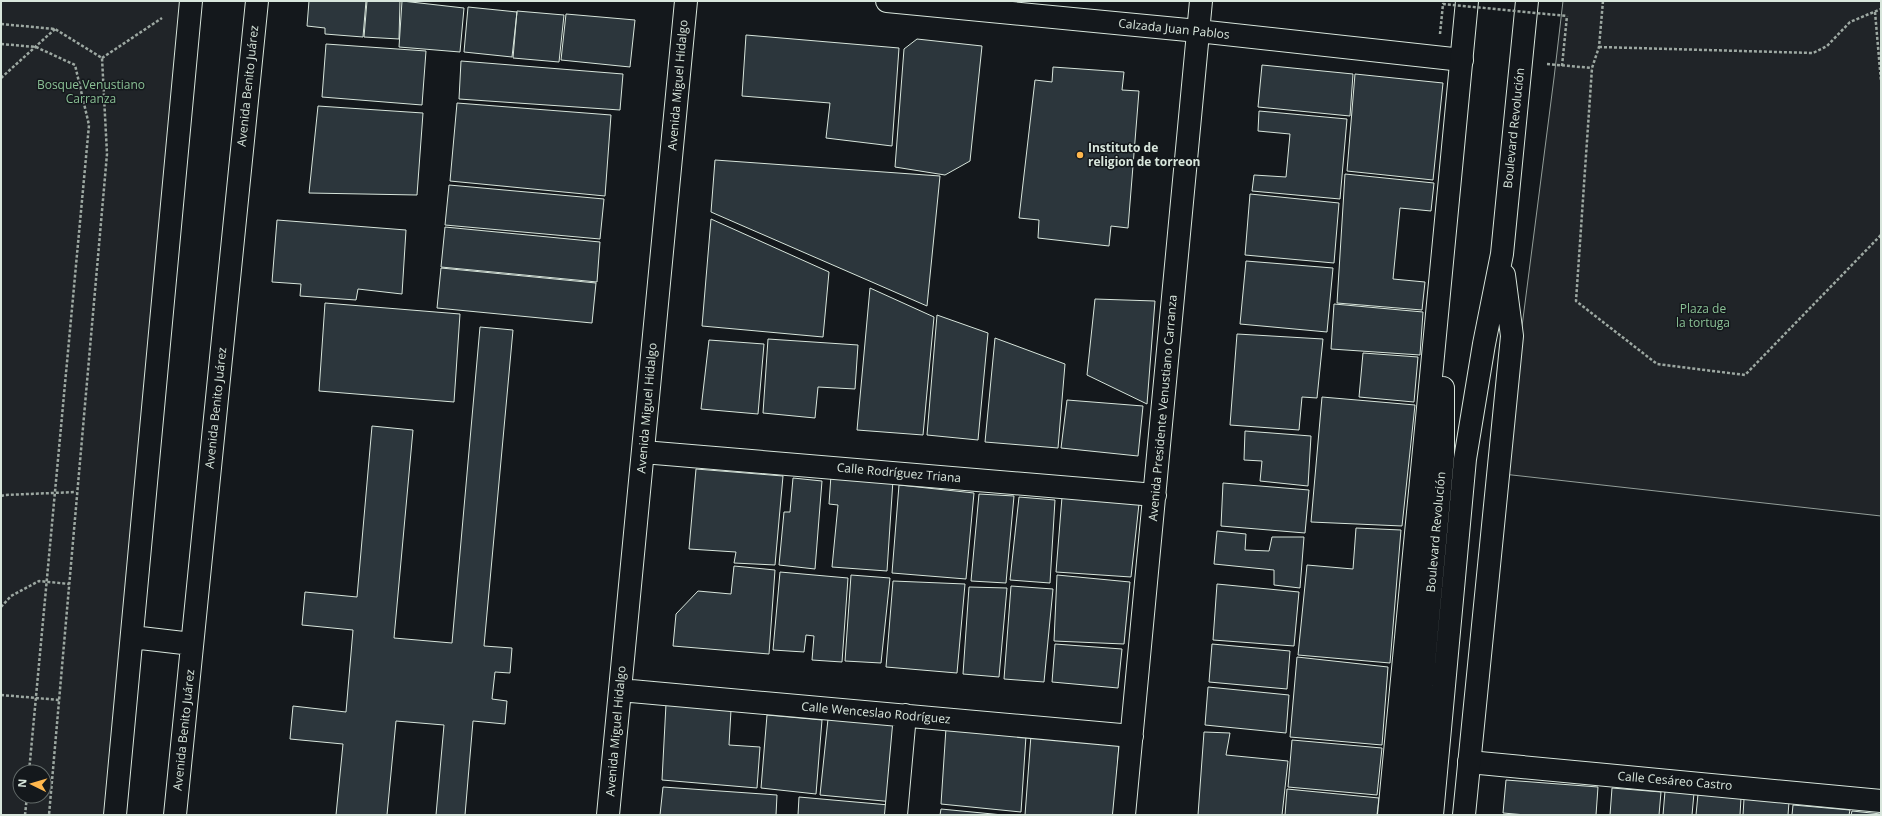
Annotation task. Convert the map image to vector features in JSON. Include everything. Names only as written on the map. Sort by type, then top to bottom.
[{"type":"main road","points":[[115,815],[191,1]]},
{"type":"main road","name":"Avenida Benito Juárez","points":[[175,815],[257,1]]},
{"type":"main road","name":"Avenida Miguel Hidalgo","points":[[608,815],[686,1]]},
{"type":"main road","name":"Calzada Juan Pablos","points":[[887,1],[1198,31],[1462,60]]},
{"type":"main road","name":"Avenida Presidente Venustiano Carranza","points":[[1124,815],[1201,1]]},
{"type":"main road","points":[[1389,815],[1467,1]]},
{"type":"main road","name":"Boulevard Revolución","points":[[1432,815],[1465,459],[1484,344],[1502,254],[1527,1]]},
{"type":"main road","name":"Boulevard Revolución","points":[[1410,815],[1443,456],[1444,248]]},
{"type":"main road","name":"Boulevard Revolución","points":[[1464,815],[1512,336],[1502,254]]},
{"type":"main road","name":"Calle Rodríguez Triana","points":[[643,452],[1155,495]]},
{"type":"main road","points":[[132,637],[192,644]]},
{"type":"main road","name":"Calle Wenceslao Rodríguez","points":[[620,690],[1132,736]]},
{"type":"main road","points":[[896,815],[905,715]]},
{"type":"main road","name":"Calle Cesáreo Castro","points":[[1469,762],[1881,801]]},
{"type":"path","points":[[1603,1],[1598,47],[1592,68],[1576,301],[1657,364],[1745,375],[1881,235]]},
{"type":"path","points":[[1440,34],[1443,4],[1567,16],[1562,66]]},
{"type":"path","points":[[1598,47],[1813,53],[1827,46],[1850,22],[1881,9]]},
{"type":"path","points":[[1875,12],[1881,81]]},
{"type":"path","points":[[102,58],[168,14]]},
{"type":"path","points":[[1,24],[55,29],[102,58]]},
{"type":"path","points":[[1,78],[55,29]]},
{"type":"path","points":[[1,44],[36,47],[75,65],[89,125],[30,764]]},
{"type":"path","points":[[49,815],[60,700],[76,492],[107,154],[102,58]]},
{"type":"path","points":[[1521,62],[1592,68]]},
{"type":"path","points":[[1,492],[5,495]]},
{"type":"path","points":[[1,496],[76,492]]},
{"type":"path","points":[[1,607],[11,596],[39,581],[69,584]]},
{"type":"path","points":[[1,695],[60,700]]},
{"type":"path","points":[[26,815],[27,804]]},
{"type":"green space","name":"Bosque Venustiano Carranza","points":[[1,1],[190,1],[105,815],[1,815]]},
{"type":"green space","name":"Plaza de la tortuga","points":[[1563,1],[1881,1],[1881,516],[1503,474]]},
{"type":"building","points":[[309,1],[366,1],[363,37],[325,34],[325,28],[307,26]]},
{"type":"building","points":[[367,1],[400,1],[399,39],[364,37]]},
{"type":"building","points":[[402,1],[464,8],[460,52],[399,47]]},
{"type":"building","points":[[468,7],[517,12],[512,57],[464,52]]},
{"type":"building","points":[[517,11],[564,15],[559,62],[513,58]]},
{"type":"building","points":[[566,14],[635,20],[630,67],[561,60]]},
{"type":"building","points":[[746,35],[899,48],[892,146],[826,138],[830,103],[742,96]]},
{"type":"building","points":[[917,39],[982,46],[970,161],[945,175],[895,167],[904,49]]},
{"type":"building","points":[[326,44],[426,51],[422,105],[322,97]]},
{"type":"building","points":[[461,61],[623,74],[620,110],[459,99]]},
{"type":"building","points":[[1262,65],[1353,74],[1350,116],[1258,107]]},
{"type":"building","name":"Instituto de religion de torreon","points":[[1053,67],[1124,72],[1122,90],[1139,91],[1128,228],[1111,226],[1109,246],[1038,238],[1039,220],[1019,218],[1035,80],[1052,82]]},
{"type":"building","points":[[1355,74],[1443,83],[1433,180],[1347,171]]},
{"type":"building","points":[[457,103],[611,115],[605,196],[450,181]]},
{"type":"building","points":[[318,106],[423,113],[417,195],[309,193]]},
{"type":"building","points":[[1259,111],[1347,119],[1340,199],[1252,191],[1254,175],[1286,177],[1290,134],[1258,131]]},
{"type":"building","points":[[715,160],[940,176],[927,306],[711,212]]},
{"type":"building","points":[[1345,174],[1434,183],[1431,211],[1400,208],[1393,279],[1425,282],[1422,310],[1337,303]]},
{"type":"building","points":[[449,185],[604,199],[600,239],[445,225]]},
{"type":"building","points":[[1250,194],[1339,203],[1334,263],[1245,255]]},
{"type":"building","points":[[711,219],[829,272],[823,337],[702,326]]},
{"type":"building","points":[[277,220],[406,230],[402,294],[358,289],[356,300],[300,296],[301,284],[272,282]]},
{"type":"building","points":[[445,227],[600,242],[597,282],[441,267]]},
{"type":"building","points":[[1246,261],[1333,268],[1327,332],[1240,324]]},
{"type":"building","points":[[441,268],[596,283],[592,323],[437,308]]},
{"type":"building","points":[[870,288],[934,317],[923,435],[857,430]]},
{"type":"building","points":[[1095,299],[1155,301],[1147,404],[1087,375]]},
{"type":"building","points":[[325,303],[460,314],[454,402],[319,391]]},
{"type":"building","points":[[1334,304],[1423,312],[1420,355],[1331,349]]},
{"type":"building","points":[[937,315],[988,333],[978,440],[927,435]]},
{"type":"building","points":[[480,327],[513,330],[484,646],[512,648],[510,673],[495,672],[492,699],[507,701],[505,724],[473,721],[465,815],[436,815],[444,725],[396,721],[387,815],[336,815],[343,744],[290,739],[293,706],[346,712],[353,630],[302,625],[305,592],[357,597],[372,426],[413,430],[394,638],[452,643]]},
{"type":"building","points":[[1237,334],[1323,339],[1317,398],[1302,397],[1299,430],[1230,425]]},
{"type":"building","points":[[995,338],[1065,364],[1058,448],[985,442]]},
{"type":"building","points":[[768,339],[858,345],[855,389],[818,387],[815,418],[763,413]]},
{"type":"building","points":[[709,340],[764,344],[758,414],[701,409]]},
{"type":"building","points":[[1363,353],[1418,357],[1414,402],[1359,397]]},
{"type":"building","points":[[1322,397],[1415,405],[1402,526],[1311,522]]},
{"type":"building","points":[[1067,400],[1143,406],[1138,456],[1061,448]]},
{"type":"building","points":[[1245,431],[1311,436],[1308,486],[1260,481],[1262,461],[1244,460]]},
{"type":"building","points":[[696,469],[783,476],[775,565],[734,563],[736,552],[689,549]]},
{"type":"building","points":[[831,475],[893,480],[887,571],[832,567],[838,505],[829,504]]},
{"type":"building","points":[[793,478],[822,481],[815,569],[779,565],[784,512],[790,512]]},
{"type":"building","points":[[1223,483],[1309,490],[1305,533],[1221,526]]},
{"type":"building","points":[[899,485],[974,493],[966,579],[892,573]]},
{"type":"building","points":[[979,494],[1014,496],[1006,583],[971,581]]},
{"type":"building","points":[[1019,497],[1055,500],[1050,583],[1010,580]]},
{"type":"building","points":[[1062,497],[1139,504],[1131,577],[1056,572]]},
{"type":"building","points":[[1356,528],[1401,530],[1390,663],[1298,655],[1307,565],[1353,569]]},
{"type":"building","points":[[1217,531],[1246,534],[1245,550],[1269,551],[1272,537],[1304,537],[1300,588],[1274,585],[1274,570],[1214,564]]},
{"type":"building","points":[[734,566],[775,570],[769,654],[673,646],[676,614],[698,591],[731,594]]},
{"type":"building","points":[[780,572],[848,578],[842,662],[812,660],[814,636],[806,635],[804,652],[773,650]]},
{"type":"building","points":[[851,575],[890,578],[881,663],[845,661]]},
{"type":"building","points":[[1057,575],[1130,582],[1124,644],[1054,641]]},
{"type":"building","points":[[893,581],[965,584],[957,673],[886,667]]},
{"type":"building","points":[[1217,584],[1299,592],[1294,646],[1213,640]]},
{"type":"building","points":[[1011,586],[1053,589],[1044,682],[1004,679]]},
{"type":"building","points":[[969,587],[1007,588],[999,677],[963,674]]},
{"type":"building","points":[[1055,644],[1122,649],[1118,688],[1052,682]]},
{"type":"building","points":[[1212,644],[1290,651],[1287,689],[1209,682]]},
{"type":"building","points":[[1297,657],[1388,667],[1382,745],[1290,737]]},
{"type":"building","points":[[1208,687],[1289,695],[1286,733],[1205,725]]},
{"type":"building","points":[[666,704],[731,710],[729,745],[760,747],[757,788],[662,780]]},
{"type":"building","points":[[767,715],[822,720],[816,794],[761,788]]},
{"type":"building","points":[[828,719],[901,725],[894,802],[820,795]]},
{"type":"building","points":[[946,728],[1026,736],[1021,812],[941,804]]},
{"type":"building","points":[[1204,732],[1230,733],[1226,755],[1288,761],[1282,815],[1198,815]]},
{"type":"building","points":[[1031,735],[1119,744],[1114,815],[1025,815]]},
{"type":"building","points":[[1292,740],[1382,748],[1377,795],[1288,787]]},
{"type":"building","points":[[1506,780],[1598,787],[1596,815],[1526,815],[1503,813]]},
{"type":"building","points":[[663,787],[777,795],[776,815],[660,815]]},
{"type":"building","points":[[1612,788],[1661,792],[1659,815],[1610,815]]},
{"type":"building","points":[[1287,789],[1379,798],[1377,815],[1285,815]]},
{"type":"building","points":[[1665,791],[1694,793],[1692,815],[1663,815]]},
{"type":"building","points":[[1698,794],[1741,798],[1740,815],[1696,815]]},
{"type":"building","points":[[799,797],[889,805],[887,815],[798,815]]},
{"type":"building","points":[[1744,799],[1789,802],[1788,815],[1743,815]]},
{"type":"building","points":[[1793,805],[1850,810],[1849,815],[1792,815]]},
{"type":"building","points":[[941,809],[1003,815],[940,815]]},
{"type":"building","points":[[1852,811],[1881,814],[1881,815],[1851,815]]},
{"type":"place","name":"Instituto de religion de torreon","points":[[1080,155]]}]
